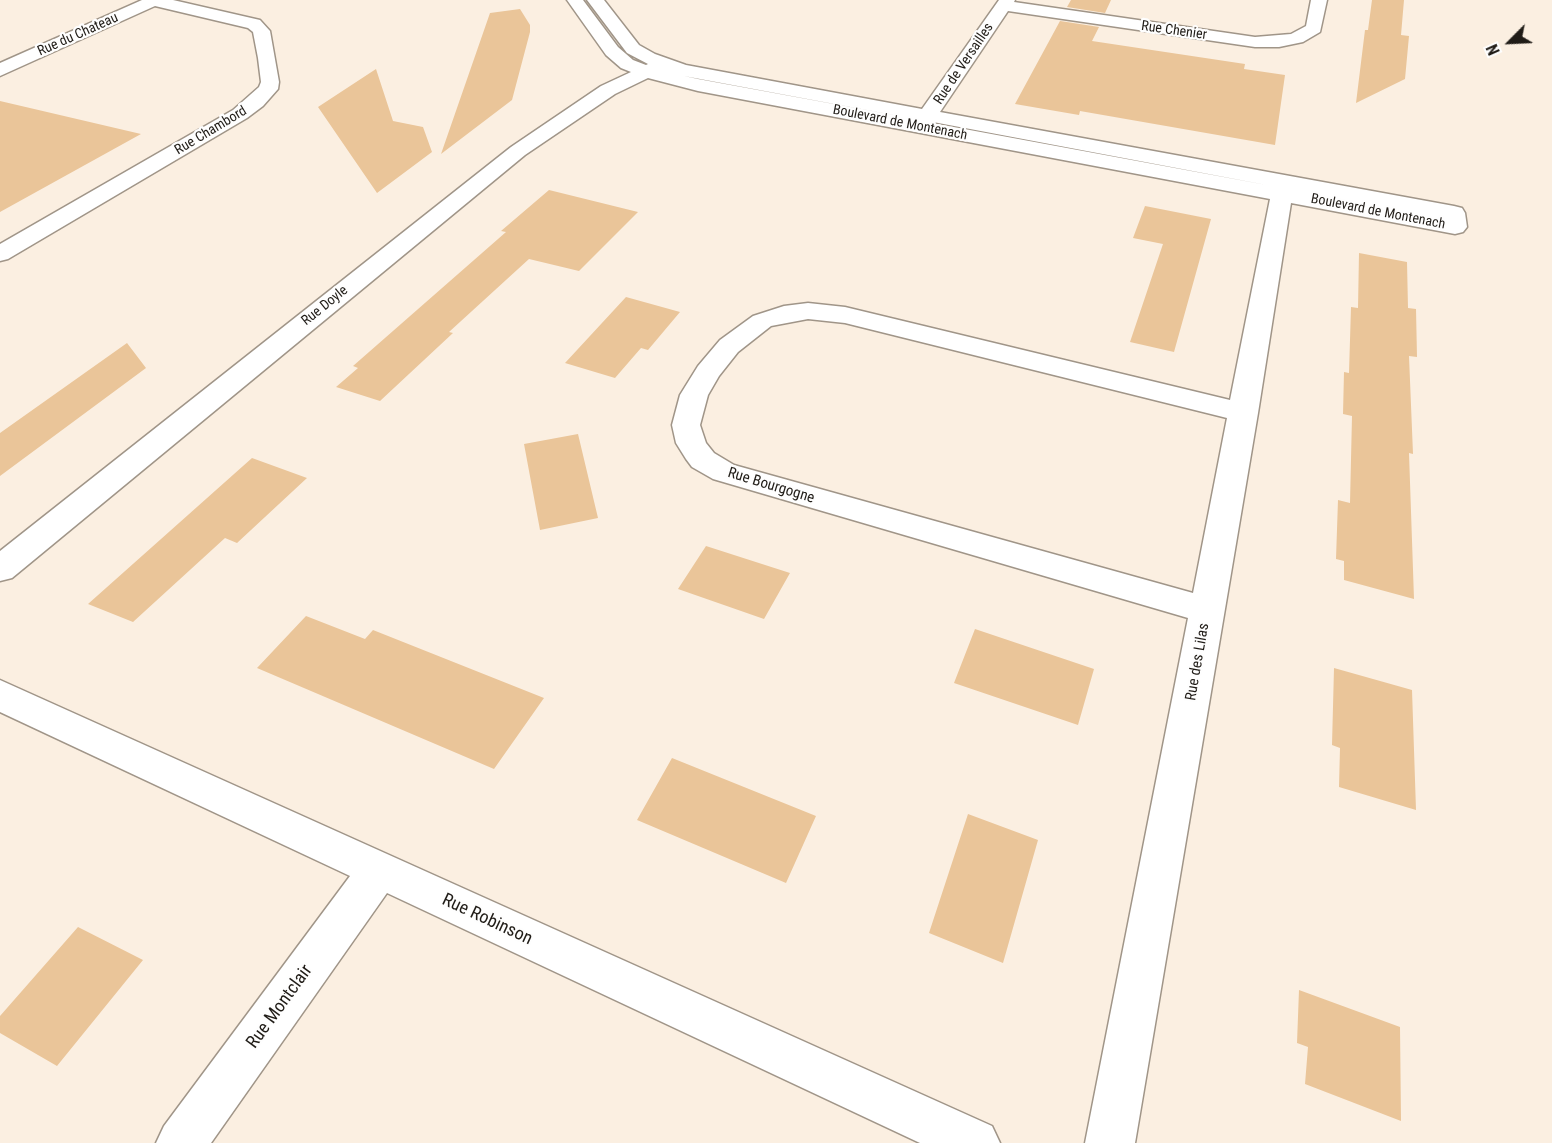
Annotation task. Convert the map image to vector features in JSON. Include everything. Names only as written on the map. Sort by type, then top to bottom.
[{"type":"street","name":"Boulevard de Montenach","points":[[575,0],[612,51],[627,64],[654,68],[698,85],[924,122],[1283,188],[1454,213],[1455,227],[1283,188]]},
{"type":"street","name":"Boulevard de Montenach","points":[[595,0],[627,43],[654,68]]},
{"type":"street","name":"Rue Chenier","points":[[1005,3],[1255,42],[1279,42],[1297,38],[1314,28],[1319,0]]},
{"type":"street","name":"Rue du Chateau","points":[[0,70],[155,1]]},
{"type":"street","name":"Rue Chambord","points":[[0,254],[240,114],[268,89],[270,82],[267,58],[261,31],[254,24],[155,1]]},
{"type":"street","name":"Rue de Versailles","points":[[924,122],[1005,3]]},
{"type":"street","name":"Rue Doyle","points":[[0,569],[518,151],[582,105],[654,68]]},
{"type":"street","name":"Rue des Lilas","points":[[1110,1143],[1244,414],[1283,188]]},
{"type":"street","name":"Rue Bourgogne","points":[[1207,610],[724,472],[703,460],[696,452],[687,434],[688,416],[694,395],[708,372],[745,332],[773,317],[808,311],[845,315],[1244,414]]},
{"type":"street","name":"Rue Robinson","points":[[0,695],[975,1143]]},
{"type":"street","name":"Rue Montclair","points":[[181,1143],[379,870]]},
{"type":"building","points":[[1071,0],[1111,0],[1105,13],[1067,7]]},
{"type":"building","points":[[1372,0],[1404,0],[1401,35],[1409,36],[1405,79],[1356,103],[1365,30],[1368,30]]},
{"type":"building","points":[[520,9],[530,25],[530,32],[512,100],[441,154],[490,13]]},
{"type":"building","points":[[1060,21],[1099,27],[1092,41],[1245,64],[1244,69],[1285,75],[1275,145],[1080,111],[1079,115],[1015,104]]},
{"type":"building","points":[[376,69],[393,121],[423,127],[432,152],[377,193],[318,107]]},
{"type":"building","points":[[0,101],[141,134],[0,212]]},
{"type":"building","points":[[549,190],[638,212],[579,271],[529,259],[449,332],[453,333],[380,401],[336,387],[358,368],[353,366],[506,232],[501,231]]},
{"type":"building","points":[[1145,206],[1211,219],[1174,352],[1130,342],[1163,244],[1133,238]]},
{"type":"building","points":[[1359,253],[1407,262],[1408,308],[1416,309],[1417,357],[1409,356],[1413,454],[1409,453],[1414,599],[1344,580],[1344,561],[1336,559],[1338,500],[1350,503],[1352,416],[1343,414],[1344,372],[1349,373],[1351,307],[1358,308]]},
{"type":"building","points":[[626,297],[680,312],[648,350],[641,348],[615,378],[565,363]]},
{"type":"building","points":[[127,343],[146,368],[0,476],[0,433]]},
{"type":"building","points":[[578,434],[598,518],[540,530],[524,444]]},
{"type":"building","points":[[252,458],[307,478],[237,543],[225,538],[133,622],[88,604]]},
{"type":"building","points":[[706,546],[790,573],[764,619],[678,589]]},
{"type":"building","points":[[306,616],[365,639],[373,630],[544,698],[494,769],[257,668]]},
{"type":"building","points":[[975,629],[1094,669],[1078,725],[954,683]]},
{"type":"building","points":[[1334,668],[1412,690],[1416,810],[1339,787],[1340,748],[1332,745]]},
{"type":"building","points":[[672,758],[816,816],[786,883],[637,820]]},
{"type":"building","points":[[968,814],[1038,840],[1003,963],[929,933]]},
{"type":"building","points":[[78,927],[143,960],[57,1066],[0,1033],[0,1016]]},
{"type":"building","points":[[1299,990],[1400,1027],[1401,1121],[1305,1084],[1308,1047],[1297,1043]]}]
